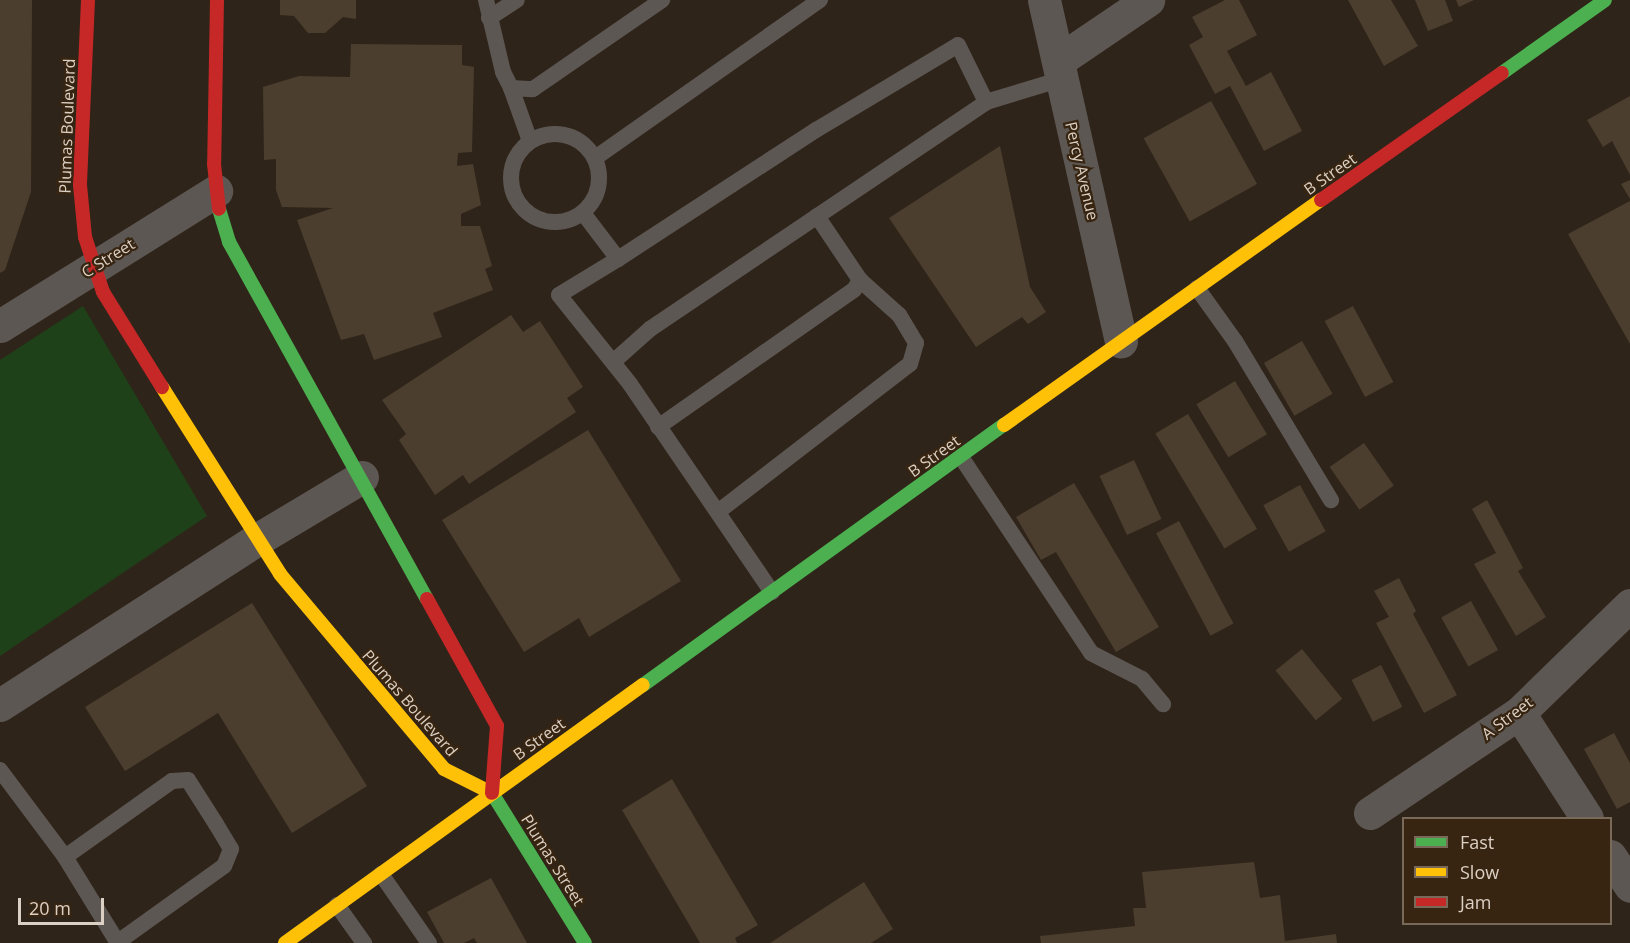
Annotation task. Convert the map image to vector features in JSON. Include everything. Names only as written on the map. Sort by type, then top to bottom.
[{"type":"street","name":"Plumas Boulevard","points":[[88,0],[80,185],[92,267],[116,316],[280,574],[444,769],[492,793]]},
{"type":"street","points":[[217,0],[216,191],[229,242],[362,477],[497,726],[492,793]]},
{"type":"street","name":"Percy Avenue","points":[[1044,0],[1121,341]]},
{"type":"street","points":[[1060,70],[1148,0]]},
{"type":"street","name":"B Street","points":[[285,943],[1121,341],[1605,0]]},
{"type":"street","name":"C Street","points":[[0,326],[216,191]]},
{"type":"street","points":[[0,705],[258,539],[362,477]]},
{"type":"street","name":"A Street","points":[[1370,813],[1519,713],[1630,605]]},
{"type":"street","points":[[1519,713],[1586,817]]},
{"type":"street","name":"Plumas Street","points":[[492,793],[585,943]]},
{"type":"street","points":[[1612,858],[1630,886]]},
{"type":"lane","points":[[486,0],[503,72],[530,141]]},
{"type":"lane","points":[[489,18],[517,0]]},
{"type":"lane","points":[[511,88],[533,89],[662,0]]},
{"type":"lane","points":[[595,158],[820,0]]},
{"type":"lane","points":[[772,592],[719,511],[613,362],[560,294],[618,259],[816,130],[958,45],[986,102]]},
{"type":"lane","points":[[613,362],[650,329],[986,102],[1060,70]]},
{"type":"lane","points":[[558,134],[573,137],[595,158],[599,188],[583,213],[571,220],[549,222],[530,215],[519,205],[510,178],[516,158],[530,141],[558,134]]},
{"type":"lane","points":[[583,213],[618,259]]},
{"type":"lane","points":[[719,511],[910,364],[916,344],[899,315],[860,280],[817,216]]},
{"type":"lane","points":[[658,428],[854,290],[860,280]]},
{"type":"lane","points":[[1197,288],[1235,341],[1331,500]]},
{"type":"lane","points":[[961,457],[1091,653],[1142,678],[1163,704]]},
{"type":"lane","points":[[0,770],[64,857],[118,943],[224,866],[231,849],[188,780],[172,781],[64,857]]},
{"type":"lane","points":[[381,874],[429,943]]},
{"type":"lane","points":[[337,905],[364,943]]},
{"type":"green space","points":[[83,306],[207,516],[0,656],[0,360]]},
{"type":"building","points":[[0,0],[32,0],[31,192],[5,270],[0,273]]},
{"type":"building","points":[[280,0],[356,0],[356,19],[343,17],[325,33],[308,33],[294,16],[280,15]]},
{"type":"building","points":[[1225,0],[1239,0],[1257,35],[1227,51],[1246,86],[1271,72],[1302,131],[1264,151],[1230,86],[1215,94],[1189,45],[1203,37],[1192,17]]},
{"type":"building","points":[[1348,0],[1391,0],[1418,46],[1384,66]]},
{"type":"building","points":[[1415,0],[1445,0],[1453,21],[1428,31]]},
{"type":"building","points":[[1456,0],[1474,0],[1459,7]]},
{"type":"building","points":[[351,44],[462,45],[462,65],[474,67],[472,152],[458,153],[457,166],[473,164],[481,205],[461,214],[461,226],[480,226],[492,266],[485,269],[493,290],[433,313],[442,337],[374,360],[364,334],[341,340],[297,220],[333,208],[282,207],[276,190],[276,159],[264,160],[263,87],[299,76],[350,77]]},
{"type":"building","points":[[1630,96],[1630,175],[1612,141],[1603,147],[1587,120]]},
{"type":"building","points":[[1211,101],[1257,184],[1190,221],[1144,138]]},
{"type":"building","points":[[1000,146],[1030,287],[1046,312],[1028,324],[1022,317],[976,347],[889,218]]},
{"type":"building","points":[[1630,180],[1630,199],[1621,184]]},
{"type":"building","points":[[1630,201],[1630,344],[1568,234]]},
{"type":"building","points":[[1353,306],[1393,382],[1365,397],[1325,321]]},
{"type":"building","points":[[511,315],[523,332],[540,321],[583,387],[567,398],[576,412],[469,484],[463,475],[435,495],[399,440],[406,434],[382,400]]},
{"type":"building","points":[[1302,341],[1332,394],[1294,416],[1264,363]]},
{"type":"building","points":[[1235,381],[1267,434],[1228,457],[1196,404]]},
{"type":"building","points":[[1188,414],[1257,529],[1224,548],[1155,434]]},
{"type":"building","points":[[588,430],[681,581],[589,637],[579,618],[524,652],[442,520]]},
{"type":"building","points":[[1364,443],[1394,486],[1359,510],[1330,467]]},
{"type":"building","points":[[1134,460],[1161,519],[1127,535],[1100,476]]},
{"type":"building","points":[[1074,483],[1159,627],[1116,652],[1056,552],[1041,560],[1016,517]]},
{"type":"building","points":[[1300,485],[1326,531],[1289,552],[1263,505]]},
{"type":"building","points":[[1487,500],[1523,568],[1518,571],[1546,617],[1516,636],[1474,564],[1496,553],[1472,509]]},
{"type":"building","points":[[1179,521],[1233,623],[1211,636],[1156,533]]},
{"type":"building","points":[[1399,578],[1416,611],[1413,614],[1457,695],[1424,713],[1376,623],[1389,617],[1374,591]]},
{"type":"building","points":[[1471,601],[1498,650],[1468,666],[1441,617]]},
{"type":"building","points":[[252,603],[367,786],[292,833],[218,713],[125,771],[85,707]]},
{"type":"building","points":[[1302,649],[1342,699],[1316,720],[1276,670]]},
{"type":"building","points":[[1381,665],[1402,707],[1373,722],[1352,680]]},
{"type":"building","points":[[1614,733],[1630,763],[1630,802],[1617,809],[1584,749]]},
{"type":"building","points":[[672,779],[758,925],[735,938],[737,943],[700,943],[622,810]]},
{"type":"building","points":[[1254,862],[1260,898],[1280,895],[1285,941],[1336,934],[1337,943],[1041,943],[1040,936],[1135,926],[1133,908],[1146,908],[1142,872]]},
{"type":"building","points":[[491,878],[527,943],[477,943],[474,938],[464,943],[444,943],[427,912]]},
{"type":"building","points":[[864,882],[893,929],[871,943],[770,943]]},
{"type":"traffic: fast","points":[[1502,73],[1605,0]]},
{"type":"traffic: fast","points":[[219,209],[229,242],[427,599]]},
{"type":"traffic: fast","points":[[643,685],[1004,425]]},
{"type":"traffic: fast","points":[[492,793],[585,943]]},
{"type":"traffic: slow","points":[[1004,425],[1321,200]]},
{"type":"traffic: slow","points":[[162,387],[280,574],[444,769],[492,793]]},
{"type":"traffic: slow","points":[[285,943],[643,685]]},
{"type":"traffic: jam","points":[[88,0],[80,185],[85,237],[103,292],[162,387]]},
{"type":"traffic: jam","points":[[217,0],[214,164],[219,209]]},
{"type":"traffic: jam","points":[[1321,200],[1502,73]]},
{"type":"traffic: jam","points":[[427,599],[497,726],[492,793]]}]
